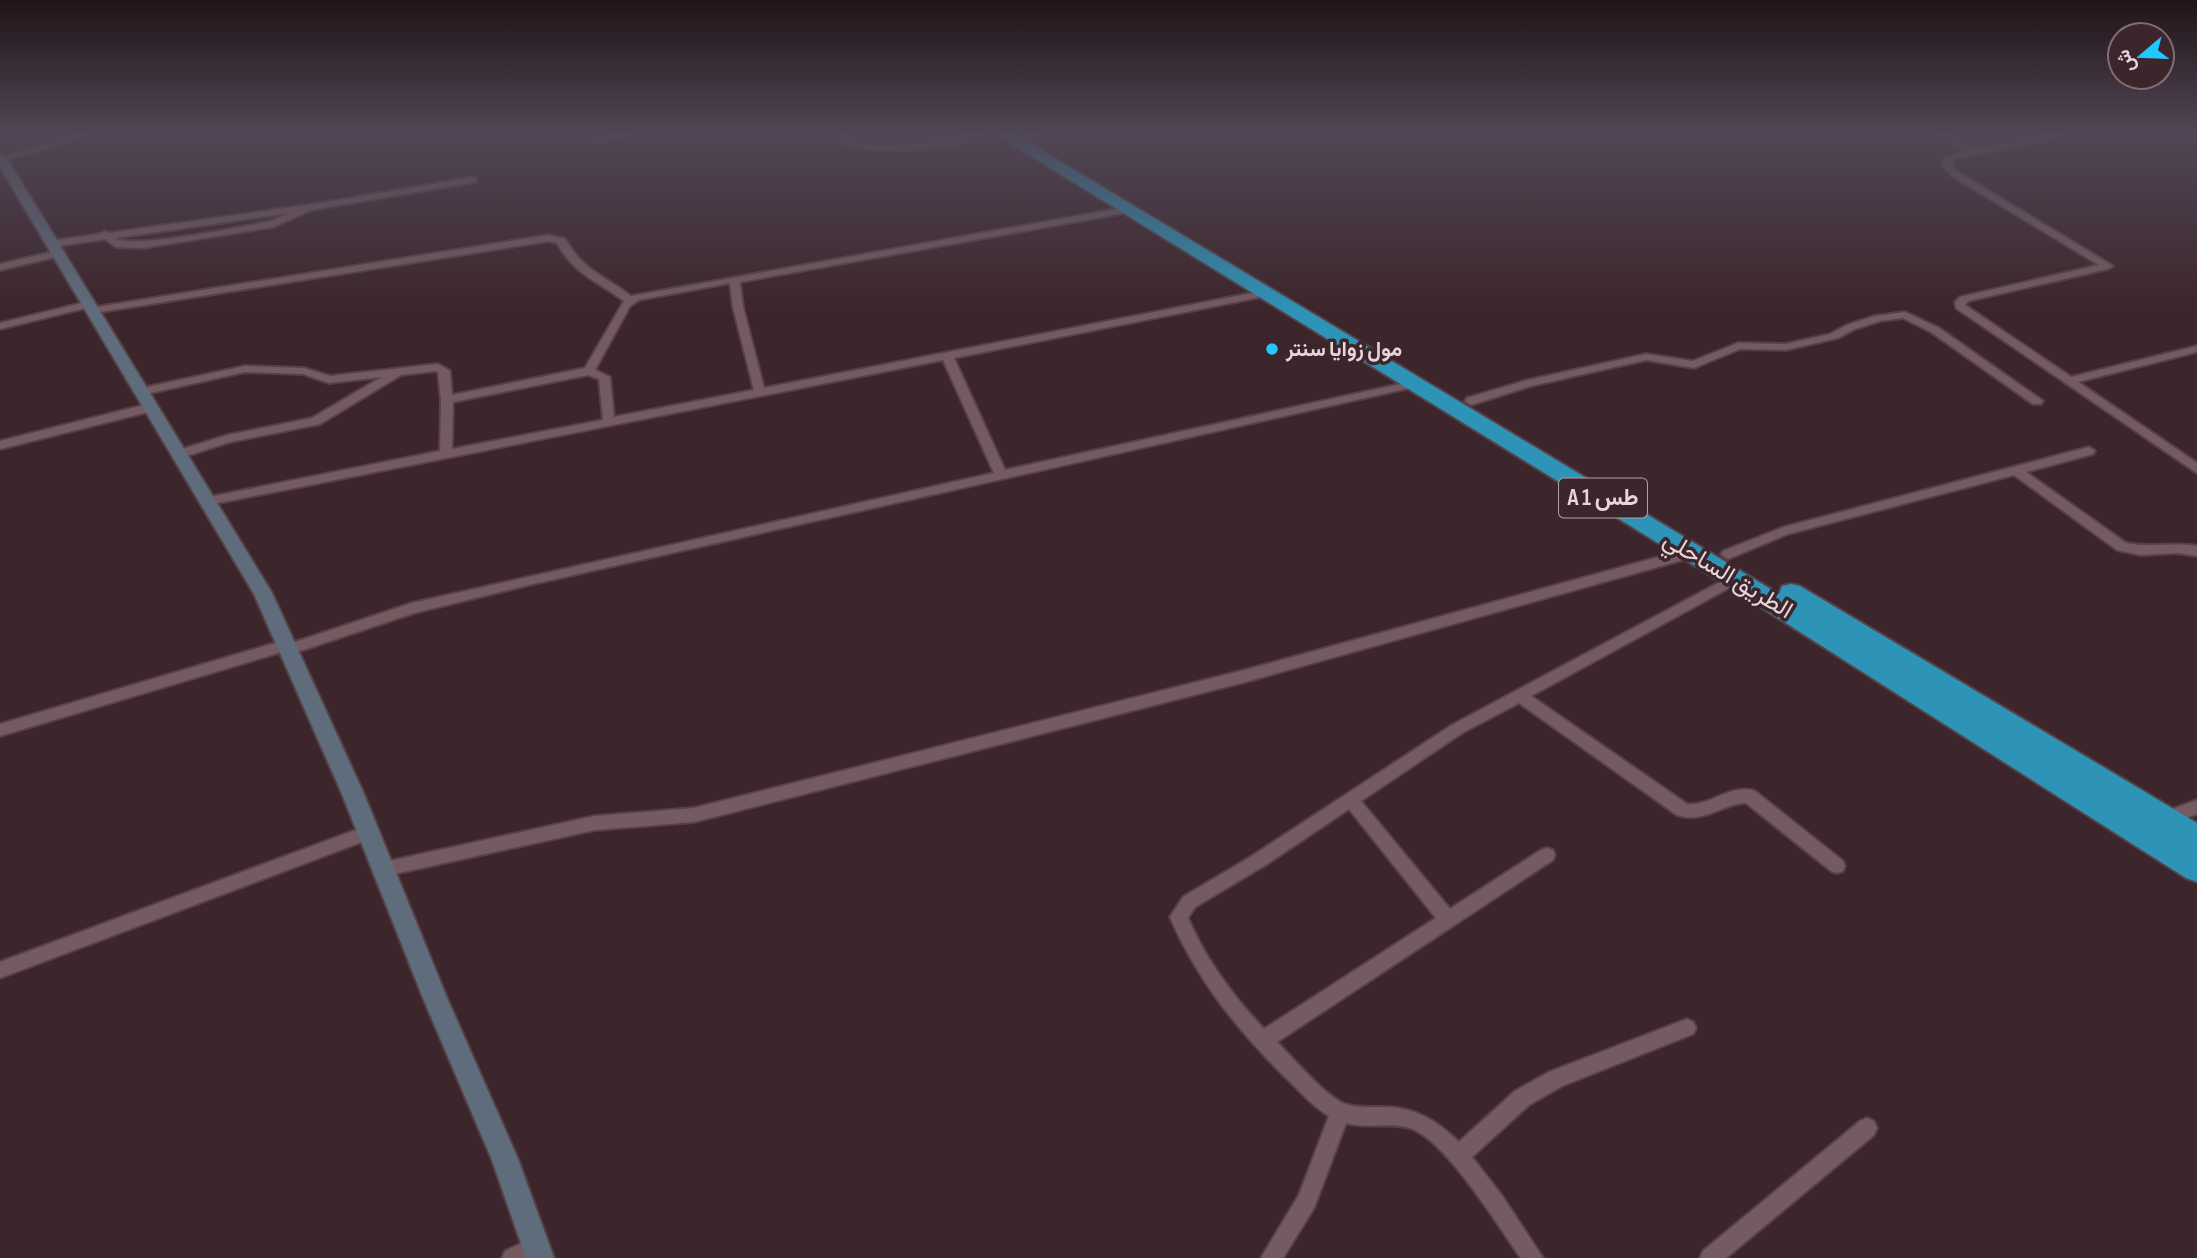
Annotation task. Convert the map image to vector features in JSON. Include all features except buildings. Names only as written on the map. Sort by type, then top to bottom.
[{"type":"highway","name":"الطريق الساحلي","points":[[1104,194],[1262,294],[1735,579],[2197,868]]},
{"type":"highway","name":"الطريق الساحلي","points":[[1120,194],[1728,555],[2197,839]]},
{"type":"street","points":[[21,194],[263,593],[290,647],[496,1138],[539,1252],[512,1258]]},
{"type":"street","points":[[0,267],[105,234],[388,194]]},
{"type":"street","points":[[1988,194],[2108,266],[1959,302],[1960,306],[1975,319],[2197,469]]},
{"type":"street","points":[[105,234],[116,244],[143,245],[273,225],[312,206]]},
{"type":"street","points":[[589,371],[630,300],[1127,210]]},
{"type":"street","points":[[0,326],[92,307],[549,238],[561,241],[569,257],[597,282],[619,291],[630,300]]},
{"type":"street","points":[[735,280],[760,393]]},
{"type":"street","points":[[208,501],[1262,294]]},
{"type":"street","points":[[1471,401],[1528,383],[1646,357],[1694,365],[1738,346],[1786,347],[1834,336],[1879,318],[1905,315],[1935,330],[2037,401]]},
{"type":"street","points":[[2068,381],[2197,349]]},
{"type":"street","points":[[947,356],[1001,474]]},
{"type":"street","points":[[0,445],[245,369],[304,371],[329,380],[438,367],[444,371],[447,400],[446,454]]},
{"type":"street","points":[[180,454],[228,439],[316,421],[404,369]]},
{"type":"street","points":[[447,400],[589,371],[604,377],[609,422]]},
{"type":"street","points":[[0,730],[290,647],[412,608],[1001,474],[1414,384]]},
{"type":"street","points":[[1728,555],[1784,531],[2089,451]]},
{"type":"street","points":[[2017,471],[2122,547],[2134,551],[2180,548],[2197,551]]},
{"type":"street","points":[[385,869],[595,823],[694,815],[1245,676],[1692,553]]},
{"type":"street","points":[[1533,1258],[1458,1156],[1414,1119],[1367,1118],[1340,1112],[1324,1102],[1262,1041],[1232,1005],[1186,936],[1179,917],[1189,902],[1457,729],[1735,579]]},
{"type":"street","points":[[1519,695],[1683,810],[1698,812],[1734,797],[1749,796],[1837,866]]},
{"type":"street","points":[[1350,799],[1448,919]]},
{"type":"street","points":[[2165,819],[2197,807]]},
{"type":"street","points":[[0,970],[369,832]]},
{"type":"street","points":[[1262,1041],[1547,855]]},
{"type":"street","points":[[1458,1156],[1522,1098],[1556,1079],[1688,1028]]},
{"type":"street","points":[[1271,1258],[1307,1200],[1340,1112]]},
{"type":"street","points":[[1710,1258],[1740,1230],[1867,1128]]},
{"type":"place","name":"مول زوايا سنتر","points":[[1272,349]]}]
